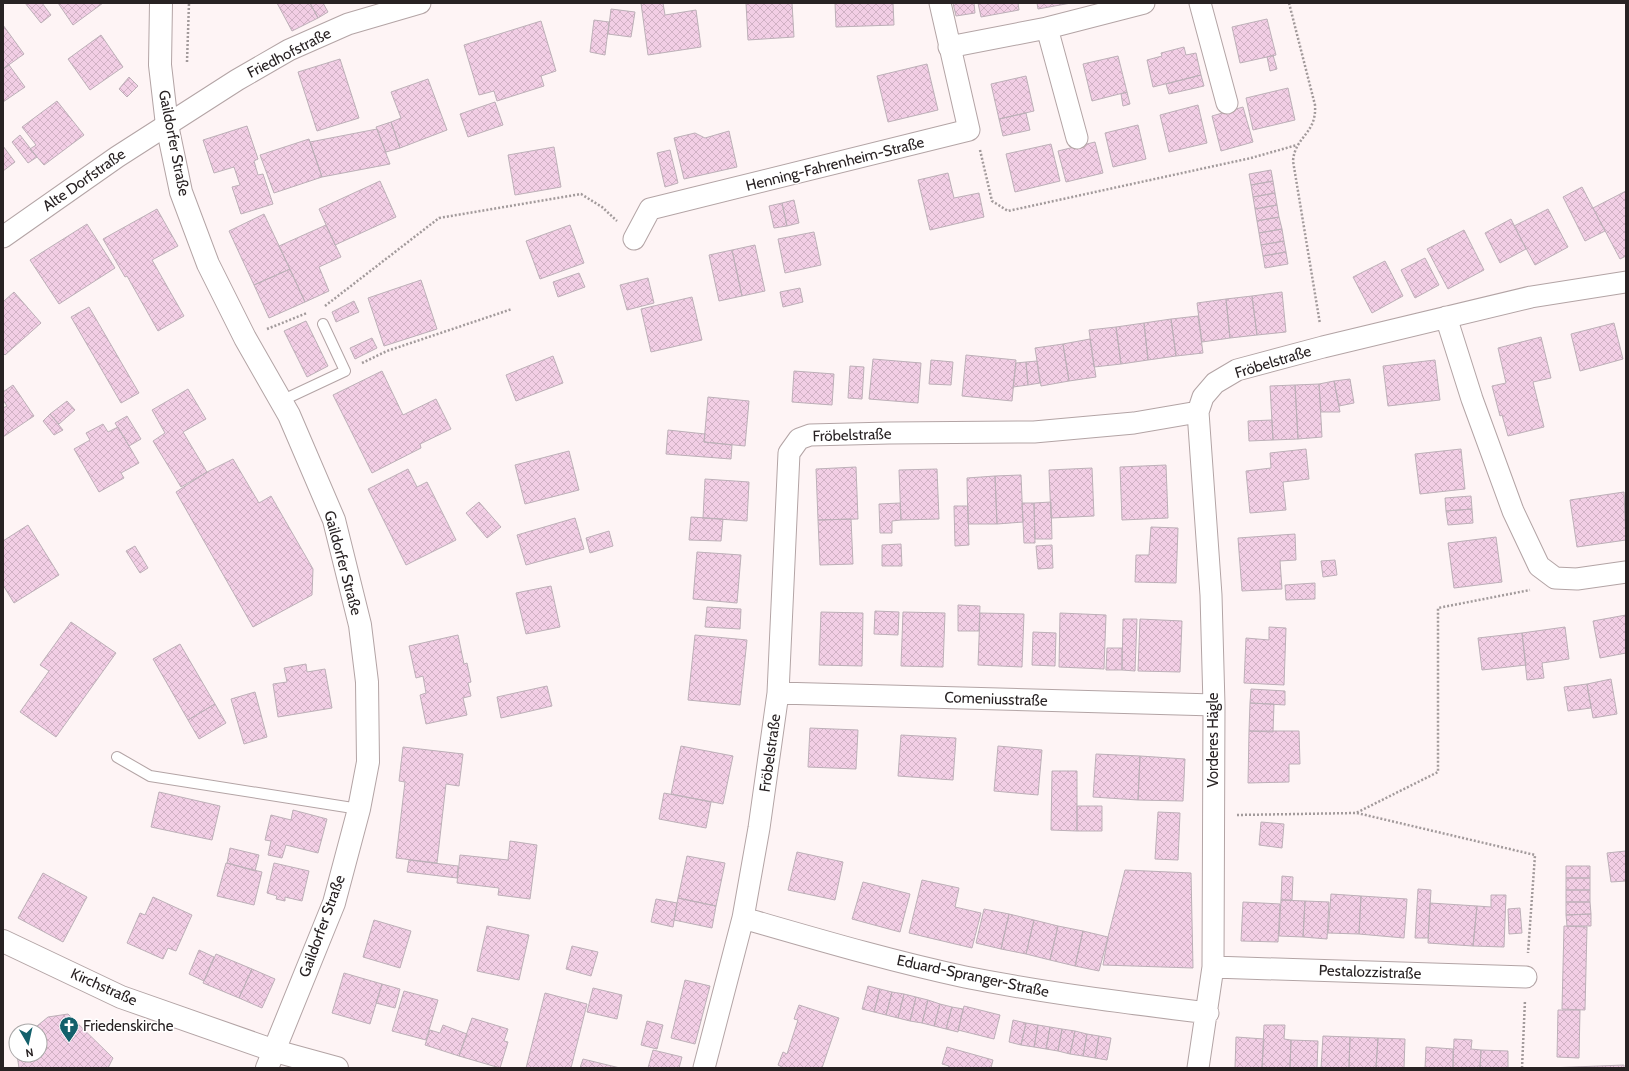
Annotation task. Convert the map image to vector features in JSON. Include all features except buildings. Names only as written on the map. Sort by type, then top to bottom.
[{"type":"main road","name":"Gaildorfer Straße","points":[[161,3],[160,65],[167,125],[181,192],[205,257],[245,338],[289,415],[334,520],[360,625],[367,682],[368,762],[359,809],[334,903],[271,1060]]},
{"type":"main road","name":"Kirchstraße","points":[[3,941],[121,997],[271,1060],[337,1068]]},
{"type":"street","name":"Friedhofstraße","points":[[167,125],[237,80],[289,50],[348,24],[420,3]]},
{"type":"street","points":[[940,3],[969,130]]},
{"type":"street","points":[[949,47],[1047,28],[1144,3]]},
{"type":"street","points":[[1200,3],[1227,103]]},
{"type":"street","points":[[1047,28],[1077,138]]},
{"type":"street","name":"Alte Dorfstraße","points":[[3,237],[116,157],[167,125]]},
{"type":"street","name":"Henning-Fahrenheim-Straße","points":[[634,239],[650,209],[969,130]]},
{"type":"street","name":"Fröbelstraße","points":[[704,1068],[743,918],[759,828],[778,693],[789,452],[799,439],[810,435],[1034,432],[1134,423],[1198,412],[1203,397],[1215,383],[1238,370],[1323,347],[1531,297],[1626,282]]},
{"type":"street","points":[[1446,317],[1472,399],[1513,511],[1539,566],[1555,578],[1577,579],[1626,572]]},
{"type":"street","name":"Vorderes Hägle","points":[[1198,412],[1211,594],[1214,705],[1213,967],[1208,1013],[1198,1068]]},
{"type":"street","name":"Comeniusstraße","points":[[778,693],[1214,705]]},
{"type":"street","name":"Eduard-Spranger-Straße","points":[[743,918],[853,949],[965,977],[1072,996],[1208,1013]]},
{"type":"street","name":"Pestalozzistraße","points":[[1213,967],[1526,977]]},
{"type":"lane","points":[[281,401],[345,371],[323,324]]},
{"type":"lane","points":[[118,757],[150,776],[359,809]]},
{"type":"path","points":[[187,64],[189,3]]},
{"type":"path","points":[[1289,3],[1316,114],[1313,125],[1297,145],[1293,153],[1293,161],[1323,347]]},
{"type":"path","points":[[969,130],[979,147],[992,201],[1008,211],[1251,158],[1297,145]]},
{"type":"path","points":[[323,307],[439,218],[581,194],[602,207],[634,239]]},
{"type":"path","points":[[345,371],[387,351],[512,309]]},
{"type":"path","points":[[245,338],[309,312]]},
{"type":"path","points":[[1356,813],[1438,772],[1438,608],[1542,588],[1555,578]]},
{"type":"path","points":[[1213,816],[1356,813],[1534,855]]},
{"type":"place","name":"Friedenskirche","points":[[69,1043]]}]
